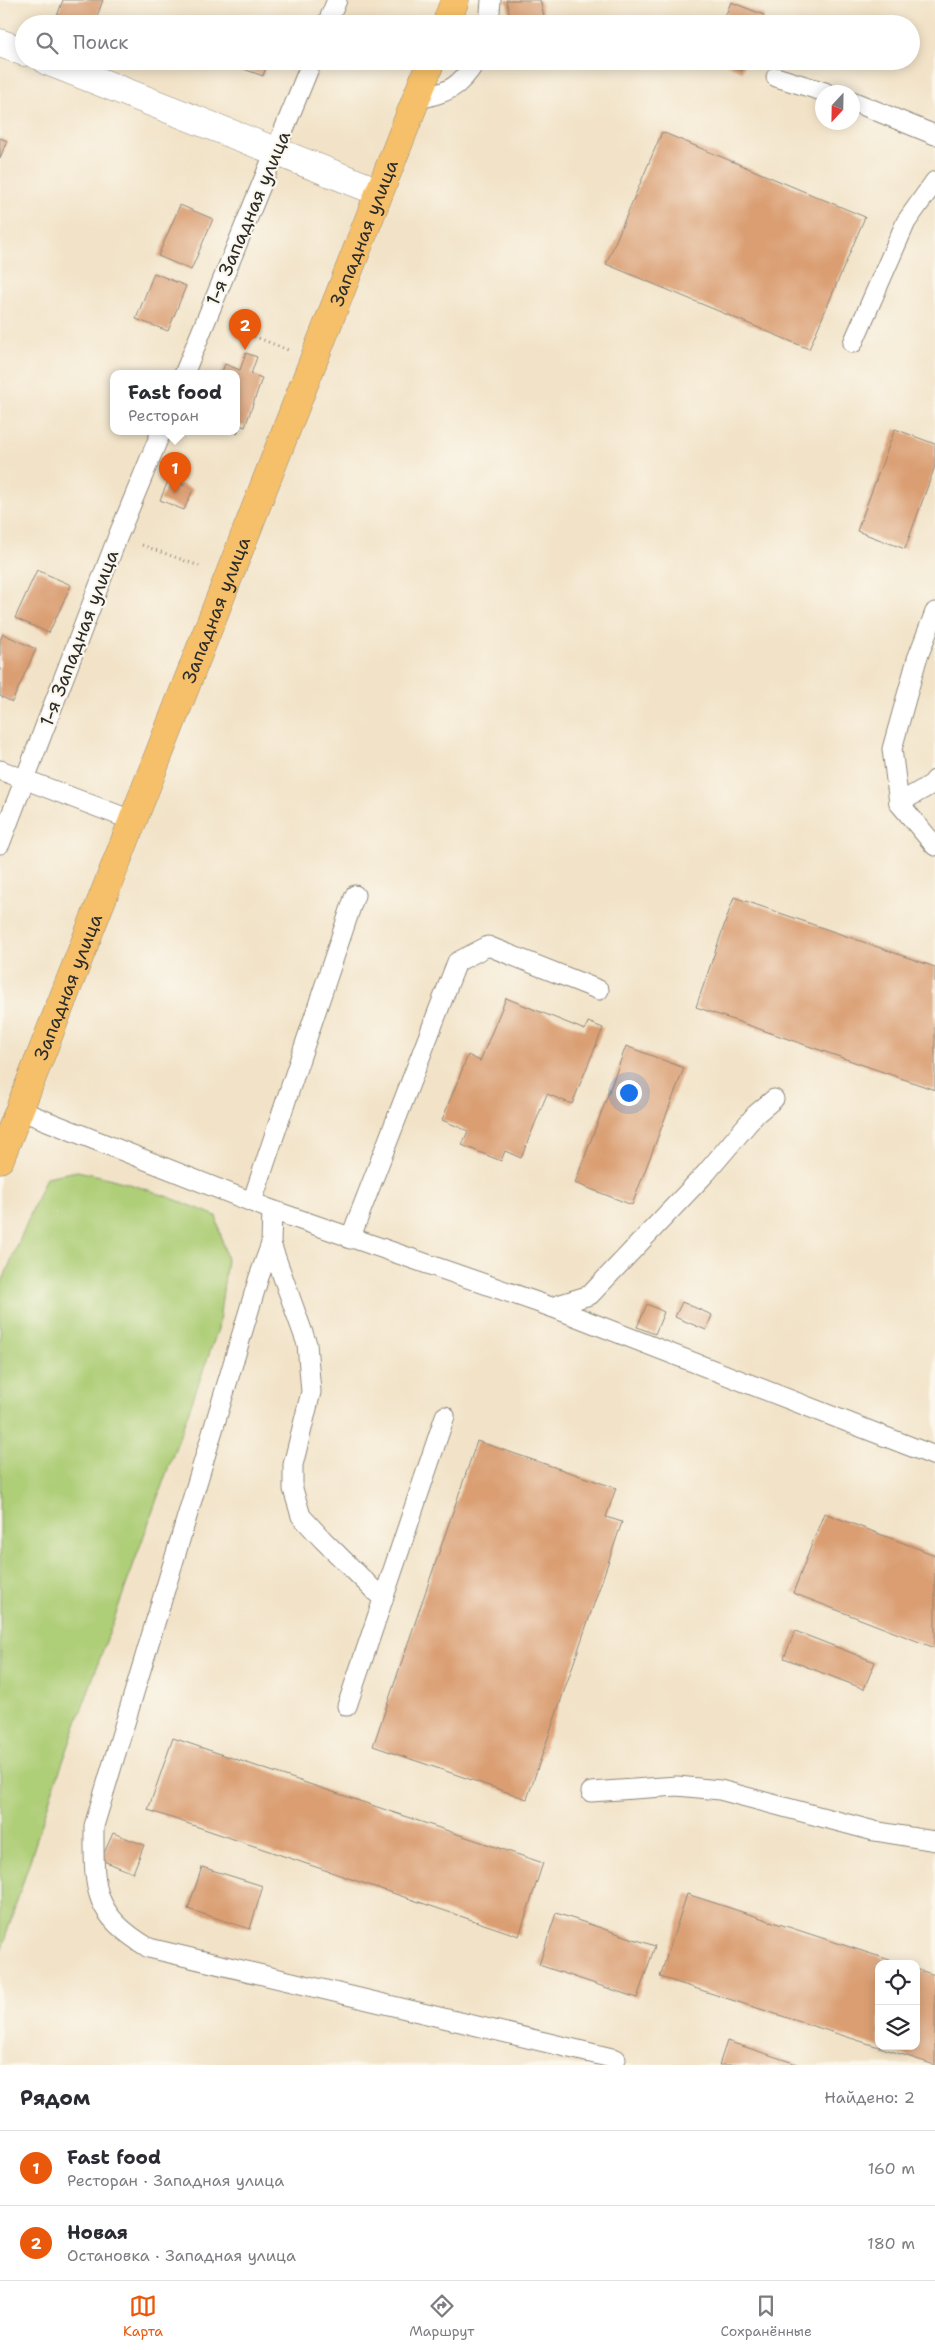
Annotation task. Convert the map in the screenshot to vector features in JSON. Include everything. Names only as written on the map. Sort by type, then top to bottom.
[{"type":"main road","points":[[449,15],[455,0]]},
{"type":"main road","name":"Западная улица","points":[[0,1159],[428,70]]},
{"type":"street","points":[[0,43],[15,49]]},
{"type":"street","points":[[70,70],[379,192]]},
{"type":"lane","points":[[331,15],[337,0]]},
{"type":"lane","points":[[490,15],[491,0]]},
{"type":"lane","name":"1-я Западная улица","points":[[186,370],[308,70]]},
{"type":"lane","points":[[416,100],[445,92],[464,80],[470,70]]},
{"type":"lane","points":[[776,77],[815,89]]},
{"type":"lane","points":[[860,104],[935,134]]},
{"type":"lane","points":[[853,342],[906,222],[935,181]]},
{"type":"lane","name":"1-я Западная улица","points":[[0,844],[159,435]]},
{"type":"lane","points":[[935,612],[918,658],[892,749],[899,803],[935,846]]},
{"type":"lane","points":[[0,770],[134,821]]},
{"type":"lane","points":[[899,803],[932,784],[935,780]]},
{"type":"lane","points":[[252,1202],[355,895]]},
{"type":"lane","points":[[350,1239],[457,962],[488,946],[599,990]]},
{"type":"lane","points":[[551,1307],[590,1294],[706,1173],[756,1114],[774,1098]]},
{"type":"lane","points":[[19,1110],[272,1210],[350,1239],[551,1307],[935,1456]]},
{"type":"lane","points":[[272,1210],[271,1244],[256,1287],[94,1826],[94,1876],[99,1898],[111,1920],[126,1934],[149,1948],[616,2059]]},
{"type":"lane","points":[[271,1244],[308,1344],[311,1392],[293,1465],[293,1489],[302,1516],[323,1540],[382,1598]]},
{"type":"lane","points":[[347,1706],[445,1416]]},
{"type":"lane","points":[[591,1792],[677,1786],[720,1790],[874,1832],[935,1842]]},
{"type":"path","points":[[207,317],[314,360]]},
{"type":"path","points":[[118,536],[228,577]]},
{"type":"green space","points":[[77,1171],[113,1179],[148,1190],[216,1216],[227,1260],[218,1329],[51,1795],[0,1954],[0,1287],[46,1177]]},
{"type":"building","points":[[63,0],[103,0],[97,15],[57,15]]},
{"type":"building","points":[[506,0],[540,0],[544,15],[510,15]]},
{"type":"building","points":[[731,2],[764,15],[726,15]]},
{"type":"building","points":[[246,70],[265,70],[263,76]]},
{"type":"building","points":[[662,132],[865,217],[809,349],[606,264]]},
{"type":"building","points":[[0,138],[7,141],[0,158]]},
{"type":"building","points":[[180,205],[213,219],[191,270],[158,256]]},
{"type":"building","points":[[154,273],[186,286],[168,331],[136,319]]},
{"type":"building","points":[[246,353],[257,357],[251,374],[262,378],[245,427],[240,425],[240,370]]},
{"type":"building","points":[[225,364],[240,370],[223,370]]},
{"type":"building","points":[[895,429],[935,444],[935,466],[905,549],[857,531]]},
{"type":"building","points":[[169,479],[193,489],[184,510],[160,500]]},
{"type":"building","points":[[37,570],[71,585],[49,633],[15,618]]},
{"type":"building","points":[[3,634],[36,649],[12,702],[0,696],[0,640]]},
{"type":"building","points":[[734,897],[935,967],[935,1090],[696,1007]]},
{"type":"building","points":[[506,998],[585,1030],[588,1022],[603,1028],[572,1104],[547,1094],[521,1158],[505,1151],[501,1161],[462,1145],[468,1131],[442,1120],[468,1055],[480,1061]]},
{"type":"building","points":[[626,1046],[684,1068],[632,1205],[575,1183]]},
{"type":"building","points":[[682,1302],[712,1315],[706,1330],[675,1317]]},
{"type":"building","points":[[647,1304],[664,1312],[655,1334],[637,1327]]},
{"type":"building","points":[[477,1441],[616,1488],[606,1517],[622,1522],[527,1799],[373,1746]]},
{"type":"building","points":[[824,1513],[935,1555],[935,1648],[793,1593]]},
{"type":"building","points":[[795,1631],[875,1662],[864,1689],[784,1658]]},
{"type":"building","points":[[173,1738],[543,1863],[519,1936],[148,1810]]},
{"type":"building","points":[[113,1833],[144,1845],[133,1873],[101,1860]]},
{"type":"building","points":[[202,1867],[263,1886],[250,1929],[188,1909]]},
{"type":"building","points":[[687,1894],[890,1960],[875,1960],[875,2046],[660,1977]]},
{"type":"building","points":[[556,1913],[655,1946],[637,1998],[539,1965]]},
{"type":"building","points":[[920,1970],[935,1975],[935,2065],[888,2050],[920,2050]]},
{"type":"building","points":[[727,2041],[800,2065],[719,2065]]},
{"type":"place","name":"Новая","points":[[245,350]]},
{"type":"place","name":"Fast food","points":[[175,493]]}]
